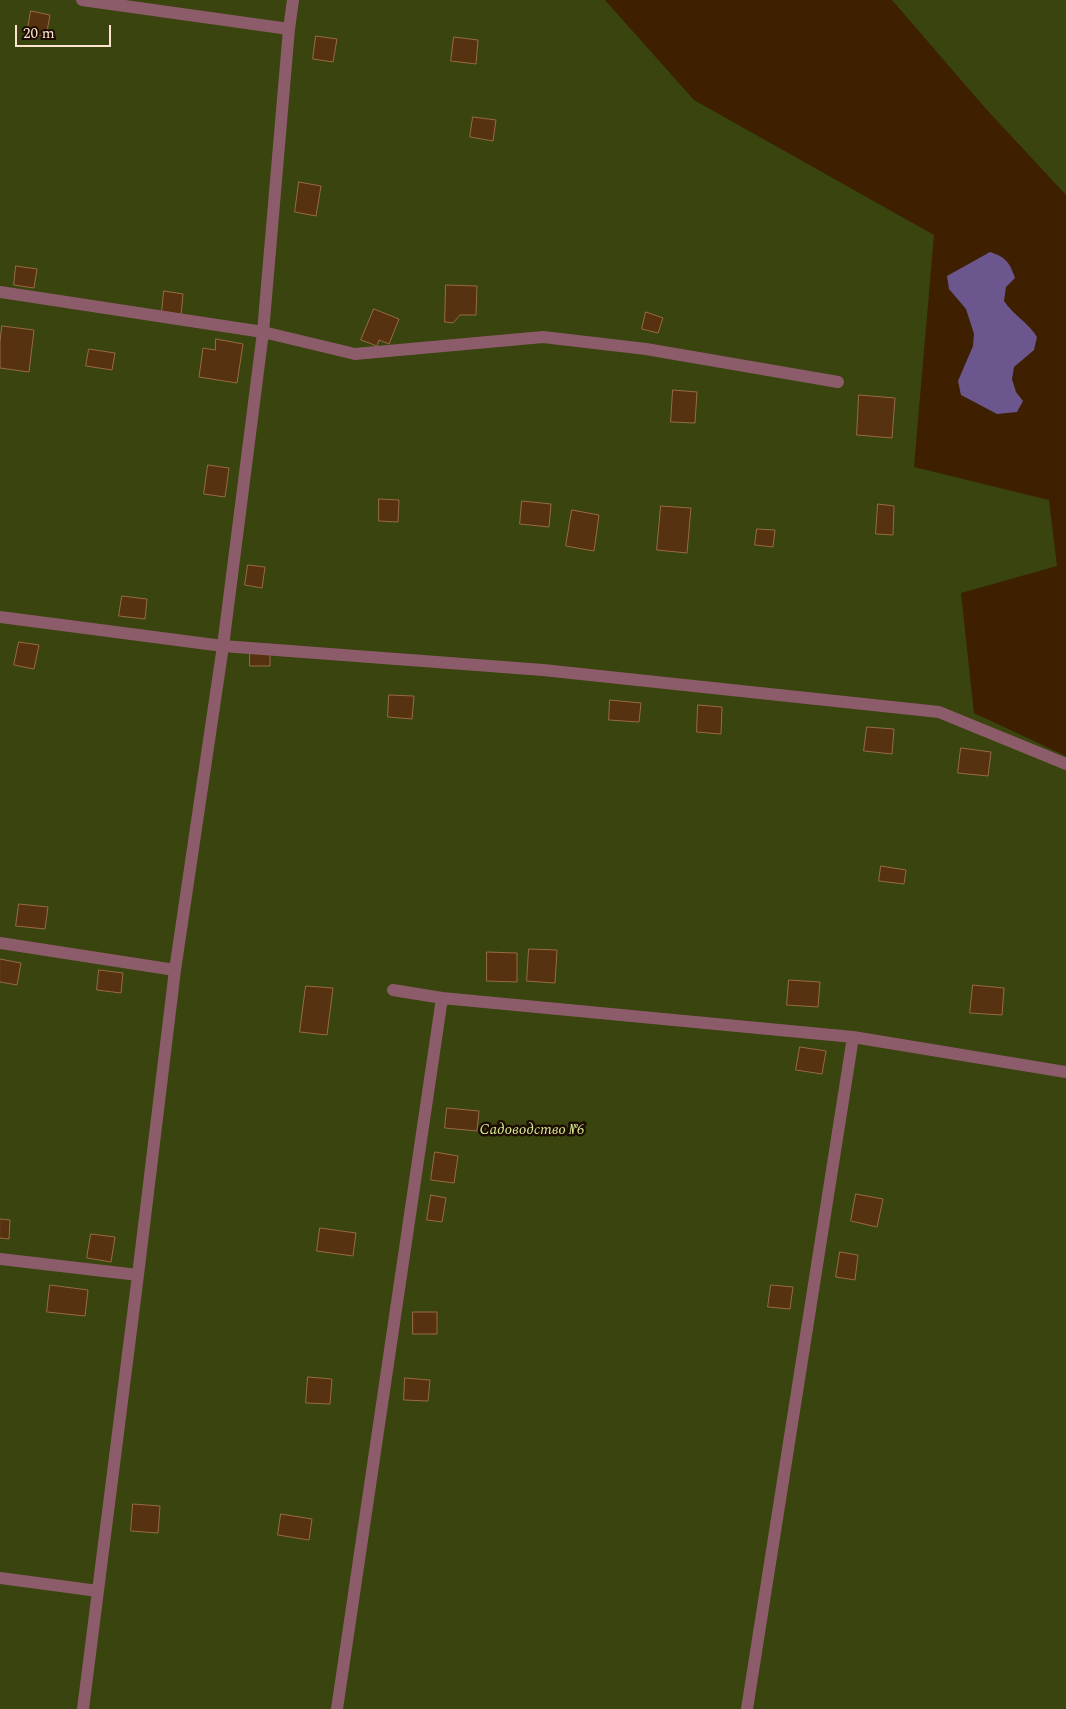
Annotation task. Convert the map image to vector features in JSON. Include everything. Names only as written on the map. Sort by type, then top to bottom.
[{"type":"lane","points":[[82,0],[289,28]]},
{"type":"lane","points":[[83,1709],[175,970],[223,646],[263,332],[289,28],[294,0]]},
{"type":"lane","points":[[0,292],[263,332],[355,354],[543,337],[646,349],[838,382]]},
{"type":"lane","points":[[0,617],[223,646],[543,670],[939,712],[1066,764]]},
{"type":"lane","points":[[0,943],[175,970]]},
{"type":"lane","points":[[393,990],[442,998],[853,1037],[1066,1072]]},
{"type":"lane","points":[[337,1709],[442,998]]},
{"type":"lane","points":[[747,1709],[853,1037]]},
{"type":"lane","points":[[0,1259],[138,1275]]},
{"type":"lane","points":[[0,1578],[98,1591]]},
{"type":"green space","name":"Садоводство №6","points":[[0,0],[605,0],[694,100],[934,235],[914,467],[1049,500],[1057,566],[961,593],[974,713],[1066,756],[1066,1709],[0,1709]]},
{"type":"green space","points":[[892,0],[1066,0],[1066,195],[986,109]]},
{"type":"shaded area","points":[[990,252],[1007,261],[1015,278],[1006,287],[1004,301],[1037,337],[1034,350],[1014,367],[1012,379],[1016,392],[1023,401],[1017,412],[997,414],[961,395],[958,381],[973,346],[974,334],[966,309],[949,289],[947,276]]},
{"type":"building","points":[[31,11],[50,15],[46,37],[27,33]]},
{"type":"building","points":[[316,36],[337,39],[333,62],[313,59]]},
{"type":"building","points":[[454,37],[478,40],[476,64],[451,61]]},
{"type":"building","points":[[473,117],[496,120],[493,141],[470,137]]},
{"type":"building","points":[[299,182],[321,186],[316,216],[295,212]]},
{"type":"building","points":[[16,266],[37,269],[34,288],[14,285]]},
{"type":"building","points":[[446,285],[477,286],[476,315],[460,315],[453,323],[445,322]]},
{"type":"building","points":[[164,291],[183,294],[181,315],[162,312]]},
{"type":"building","points":[[374,309],[399,319],[389,344],[379,340],[377,346],[361,340]]},
{"type":"building","points":[[646,312],[663,318],[658,333],[642,329]]},
{"type":"building","points":[[2,326],[34,330],[29,372],[0,368]]},
{"type":"building","points":[[216,339],[243,344],[237,383],[199,377],[203,348],[215,350]]},
{"type":"building","points":[[89,349],[115,353],[112,370],[86,366]]},
{"type":"building","points":[[673,390],[697,392],[695,423],[671,422]]},
{"type":"building","points":[[859,395],[895,398],[892,438],[857,435]]},
{"type":"building","points":[[208,465],[229,468],[225,497],[204,494]]},
{"type":"building","points":[[379,499],[399,500],[398,522],[379,521]]},
{"type":"building","points":[[522,501],[551,504],[549,527],[520,524]]},
{"type":"building","points":[[878,504],[894,506],[893,535],[876,534]]},
{"type":"building","points":[[661,506],[691,508],[687,553],[657,550]]},
{"type":"building","points":[[572,510],[599,515],[594,551],[566,546]]},
{"type":"building","points":[[757,529],[775,530],[773,547],[755,545]]},
{"type":"building","points":[[248,565],[265,567],[262,588],[245,585]]},
{"type":"building","points":[[122,596],[147,599],[145,619],[119,616]]},
{"type":"building","points":[[19,642],[39,645],[34,669],[14,665]]},
{"type":"building","points":[[250,653],[270,653],[270,666],[250,666]]},
{"type":"building","points":[[389,695],[414,696],[412,719],[388,717]]},
{"type":"building","points":[[610,700],[641,703],[639,722],[609,720]]},
{"type":"building","points":[[698,705],[722,707],[721,734],[697,732]]},
{"type":"building","points":[[867,727],[894,729],[892,754],[864,751]]},
{"type":"building","points":[[961,748],[991,752],[988,776],[958,773]]},
{"type":"building","points":[[881,866],[906,870],[904,884],[879,881]]},
{"type":"building","points":[[19,904],[48,907],[45,929],[16,926]]},
{"type":"building","points":[[529,949],[557,950],[555,983],[527,981]]},
{"type":"building","points":[[487,952],[517,953],[517,982],[487,981]]},
{"type":"building","points":[[0,959],[21,963],[17,985],[0,982]]},
{"type":"building","points":[[99,970],[123,973],[121,993],[97,990]]},
{"type":"building","points":[[789,980],[820,982],[818,1007],[787,1005]]},
{"type":"building","points":[[973,985],[1004,988],[1002,1015],[970,1013]]},
{"type":"building","points":[[306,986],[333,988],[327,1035],[300,1032]]},
{"type":"building","points":[[800,1047],[826,1051],[822,1074],[796,1070]]},
{"type":"building","points":[[447,1108],[479,1111],[477,1131],[445,1128]]},
{"type":"building","points":[[435,1152],[458,1156],[454,1183],[431,1180]]},
{"type":"building","points":[[856,1194],[883,1199],[877,1227],[851,1221]]},
{"type":"building","points":[[431,1195],[446,1198],[442,1222],[427,1220]]},
{"type":"building","points":[[0,1219],[10,1220],[9,1239],[0,1238]]},
{"type":"building","points":[[320,1228],[356,1233],[353,1256],[317,1251]]},
{"type":"building","points":[[91,1234],[115,1237],[111,1262],[87,1258]]},
{"type":"building","points":[[840,1252],[858,1255],[855,1280],[836,1277]]},
{"type":"building","points":[[50,1285],[88,1290],[85,1316],[47,1312]]},
{"type":"building","points":[[771,1285],[793,1287],[790,1309],[768,1307]]},
{"type":"building","points":[[413,1312],[437,1312],[437,1334],[413,1334]]},
{"type":"building","points":[[308,1377],[332,1379],[330,1404],[306,1403]]},
{"type":"building","points":[[405,1378],[430,1380],[428,1401],[404,1400]]},
{"type":"building","points":[[133,1504],[160,1506],[158,1533],[131,1531]]},
{"type":"building","points":[[281,1514],[312,1519],[309,1540],[278,1535]]}]
